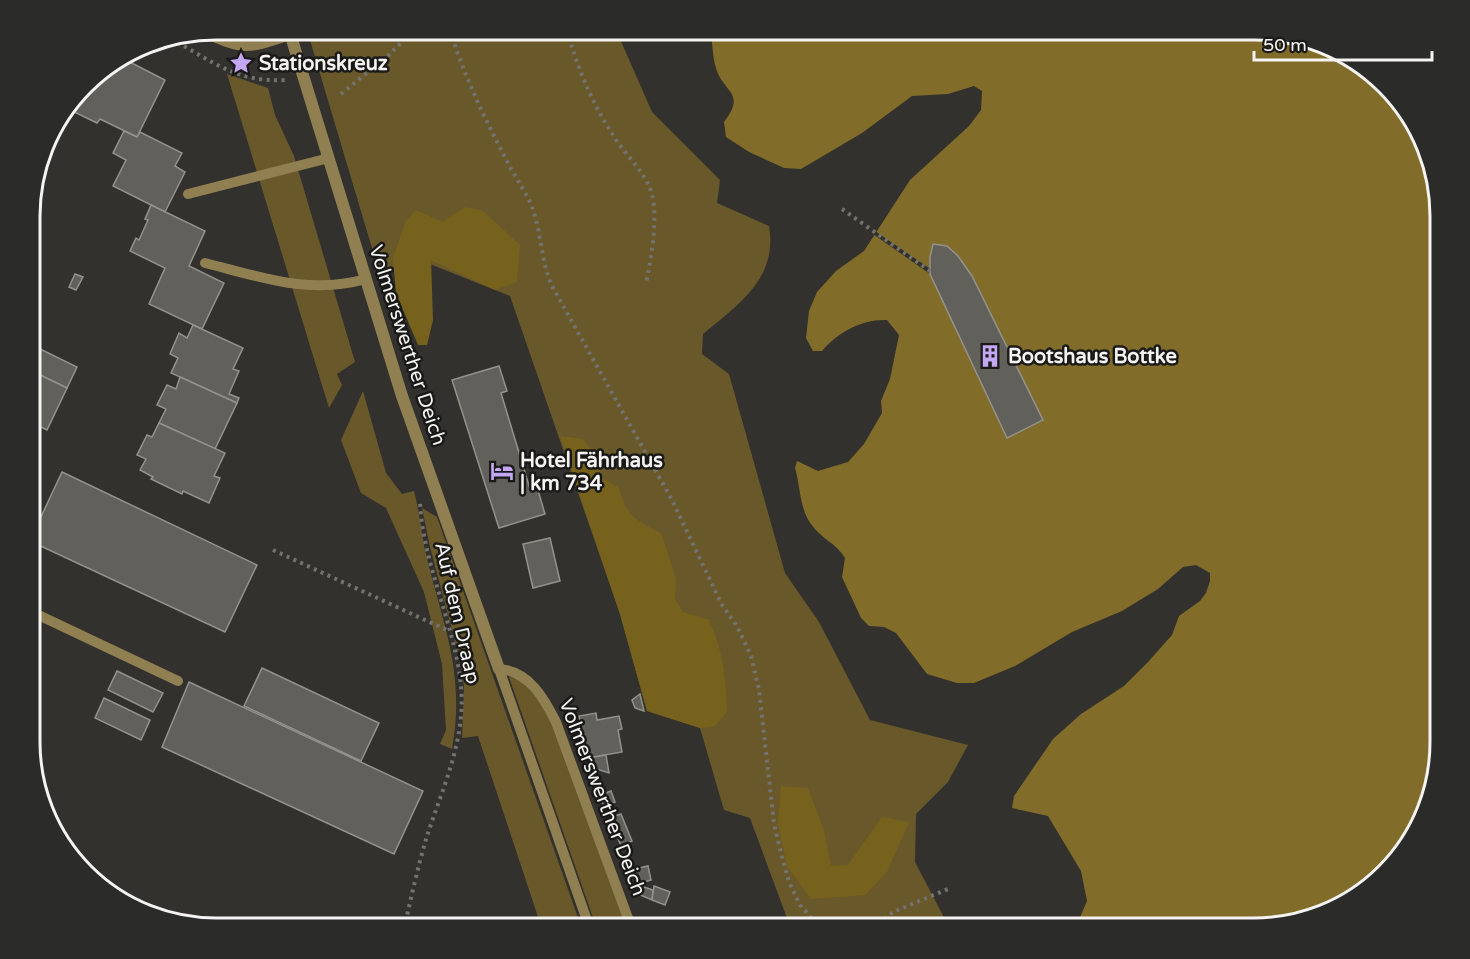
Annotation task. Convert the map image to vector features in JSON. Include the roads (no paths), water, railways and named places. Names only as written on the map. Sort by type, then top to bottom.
[{"type":"street","points":[[227,41],[238,46],[268,41]]},
{"type":"street","name":"Volmerswerther Deich","points":[[293,41],[402,396],[500,669]]},
{"type":"lane","points":[[188,194],[329,158]]},
{"type":"lane","points":[[205,263],[308,287],[334,286],[366,279]]},
{"type":"lane","points":[[40,616],[178,681]]},
{"type":"lane","name":"Volmerswerther Deich","points":[[586,918],[500,669],[512,670],[524,676],[545,699],[560,733],[628,918]]},
{"type":"place","name":"Stationskreuz","points":[[241,63]]},
{"type":"place","name":"Bootshaus Bottke","points":[[990,356]]},
{"type":"place","name":"Hotel Fährhaus | km 734","points":[[502,471]]}]
